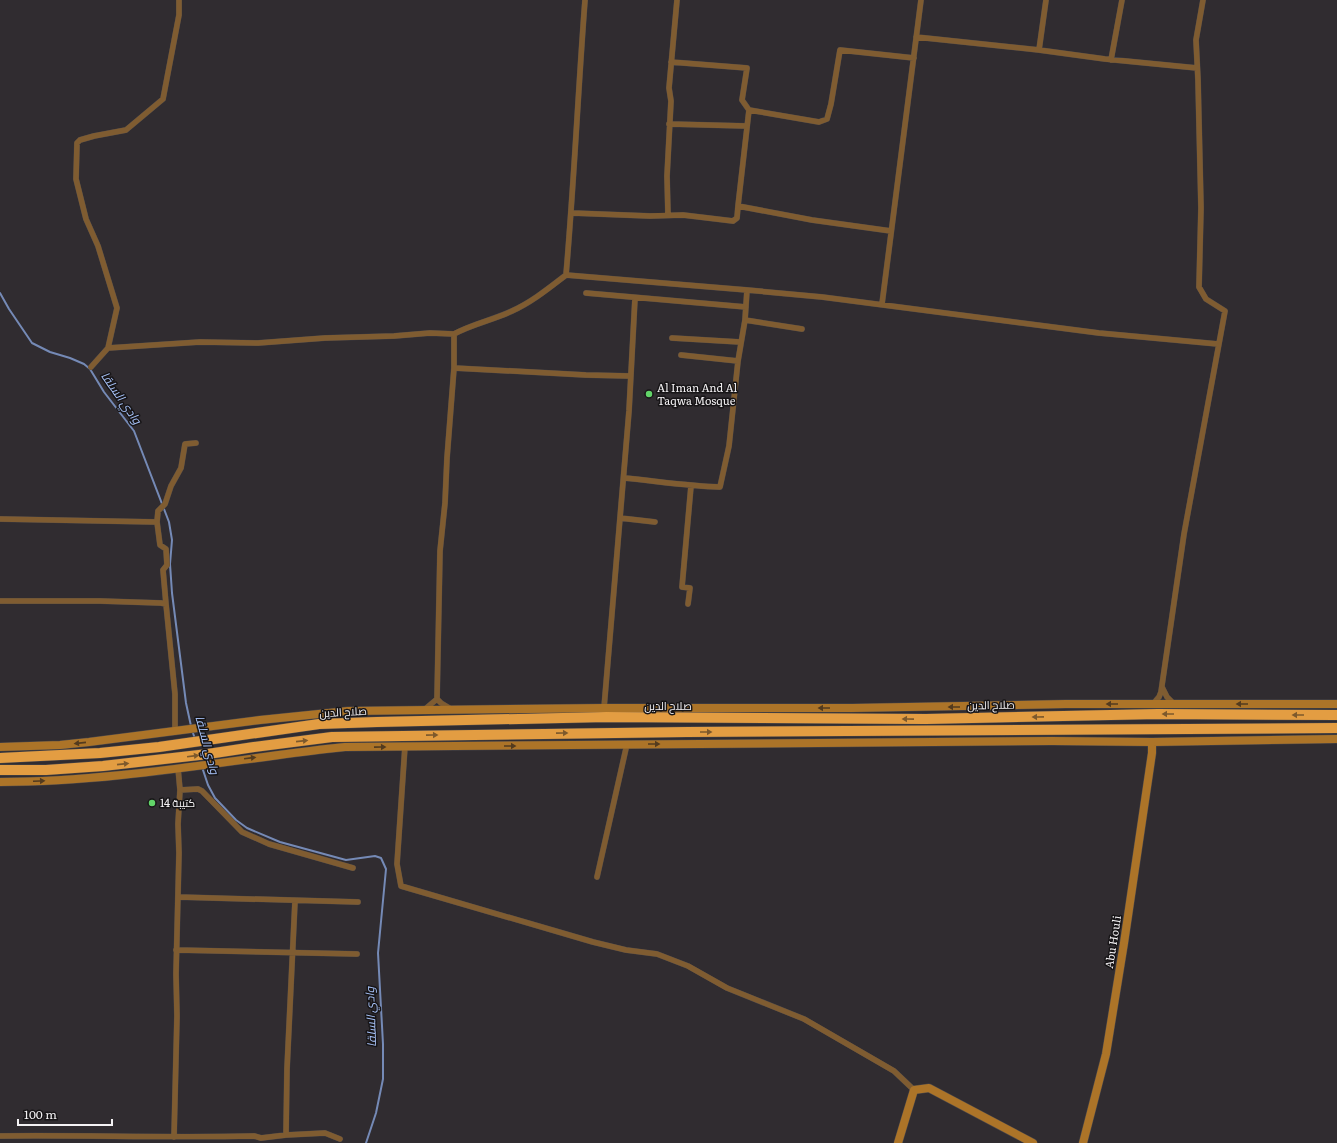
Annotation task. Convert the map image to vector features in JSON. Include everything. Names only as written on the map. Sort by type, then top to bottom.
[{"type":"highway","name":"صلاح الدين","points":[[0,758],[100,753],[319,724],[377,722],[606,717],[926,719],[1158,714],[1337,714]]},
{"type":"highway","points":[[826,731],[833,725],[835,721],[834,718]]},
{"type":"highway","points":[[956,731],[960,723],[958,718]]},
{"type":"highway","points":[[0,770],[46,770],[177,758],[210,759],[254,747],[332,737],[563,733],[1337,728]]},
{"type":"highway","points":[[99,766],[97,759],[100,753]]},
{"type":"main road","points":[[0,747],[60,745],[348,711],[604,708],[852,708],[1335,702]]},
{"type":"main road","points":[[0,782],[56,781],[180,768],[210,759],[326,749],[405,746],[1052,741],[1152,742],[1337,739]]},
{"type":"main road","name":"Abu Houli","points":[[1083,1143],[1106,1054],[1124,943],[1152,753],[1152,742]]},
{"type":"main road","points":[[898,1143],[914,1090],[929,1088],[1033,1143]]},
{"type":"street","points":[[91,367],[108,348],[117,308],[98,246],[86,219],[76,179],[77,143],[80,140],[94,136],[126,130],[163,99],[179,15],[179,0]]},
{"type":"street","points":[[566,275],[572,213],[580,62],[586,0]]},
{"type":"street","points":[[668,215],[667,176],[671,101],[668,88],[677,0]]},
{"type":"street","points":[[882,304],[921,0]]},
{"type":"street","points":[[1039,50],[1046,0]]},
{"type":"street","points":[[1112,60],[1122,0]]},
{"type":"street","points":[[1153,704],[1160,697],[1162,687],[1184,534],[1195,481],[1225,311],[1206,299],[1199,287],[1201,208],[1196,40],[1203,0]]},
{"type":"street","points":[[916,38],[1197,68]]},
{"type":"street","points":[[749,110],[819,122],[826,119],[831,104],[840,50],[914,58]]},
{"type":"street","points":[[572,213],[650,216],[683,215],[733,221],[737,218],[749,110],[742,100],[747,68],[671,62]]},
{"type":"street","points":[[669,124],[747,126]]},
{"type":"street","points":[[738,206],[812,220],[891,231]]},
{"type":"street","points":[[108,348],[200,342],[258,343],[430,333],[454,334],[465,328],[512,311],[539,295],[566,275],[747,290],[882,304],[984,319],[1083,331],[1218,344]]},
{"type":"street","points":[[624,478],[691,486],[720,487],[729,446],[740,342],[745,320],[747,290]]},
{"type":"street","points":[[586,292],[635,298],[746,307]]},
{"type":"street","points":[[604,708],[624,478],[635,298]]},
{"type":"street","points":[[745,320],[802,329]]},
{"type":"street","points":[[454,334],[454,368],[445,503],[440,551],[437,699],[454,710]]},
{"type":"street","points":[[672,338],[740,342]]},
{"type":"street","points":[[681,355],[738,361]]},
{"type":"street","points":[[454,368],[630,376]]},
{"type":"street","points":[[175,732],[175,694],[164,570],[167,565],[166,549],[160,545],[157,522],[158,511],[165,504],[171,486],[181,468],[185,444],[196,443]]},
{"type":"street","points":[[688,604],[690,588],[682,587],[691,486]]},
{"type":"street","points":[[620,518],[655,522]]},
{"type":"street","points":[[0,519],[157,522]]},
{"type":"street","points":[[0,601],[161,602],[166,604]]},
{"type":"street","points":[[1162,687],[1167,697],[1175,705]]},
{"type":"street","points":[[423,710],[437,699]]},
{"type":"street","points":[[597,877],[628,744]]},
{"type":"street","points":[[405,746],[398,864],[402,886],[593,942],[626,950],[656,954],[688,966],[727,988],[754,998],[788,1014],[804,1019],[894,1071],[914,1090]]},
{"type":"street","points":[[174,1137],[180,768]]},
{"type":"street","points":[[180,790],[198,789],[202,791],[242,832],[269,844],[353,868]]},
{"type":"street","points":[[178,896],[358,902]]},
{"type":"street","points":[[286,1135],[287,1069],[296,901]]},
{"type":"street","points":[[176,950],[357,954]]},
{"type":"street","points":[[0,1136],[254,1136],[261,1138],[325,1133],[340,1139]]},
{"type":"street","points":[[42,1135],[42,1143]]},
{"type":"waterway","name":"وادي السلقا","points":[[0,293],[32,343],[50,352],[84,364],[90,369],[104,392],[134,431],[169,522],[172,540],[170,564],[172,593],[186,703],[191,726]]},
{"type":"waterway","name":"وادي السلقا","points":[[192,730],[195,739]]},
{"type":"waterway","name":"وادي السلقا","points":[[202,767],[208,785],[215,798],[236,820],[247,828],[280,842],[346,860],[375,856],[381,858],[386,869],[378,953],[383,1044],[383,1079],[376,1113],[366,1143]]},
{"type":"place","name":"Al Iman And Al Taqwa Mosque","points":[[649,394]]},
{"type":"place","name":"كتيبة 14","points":[[152,803]]}]
